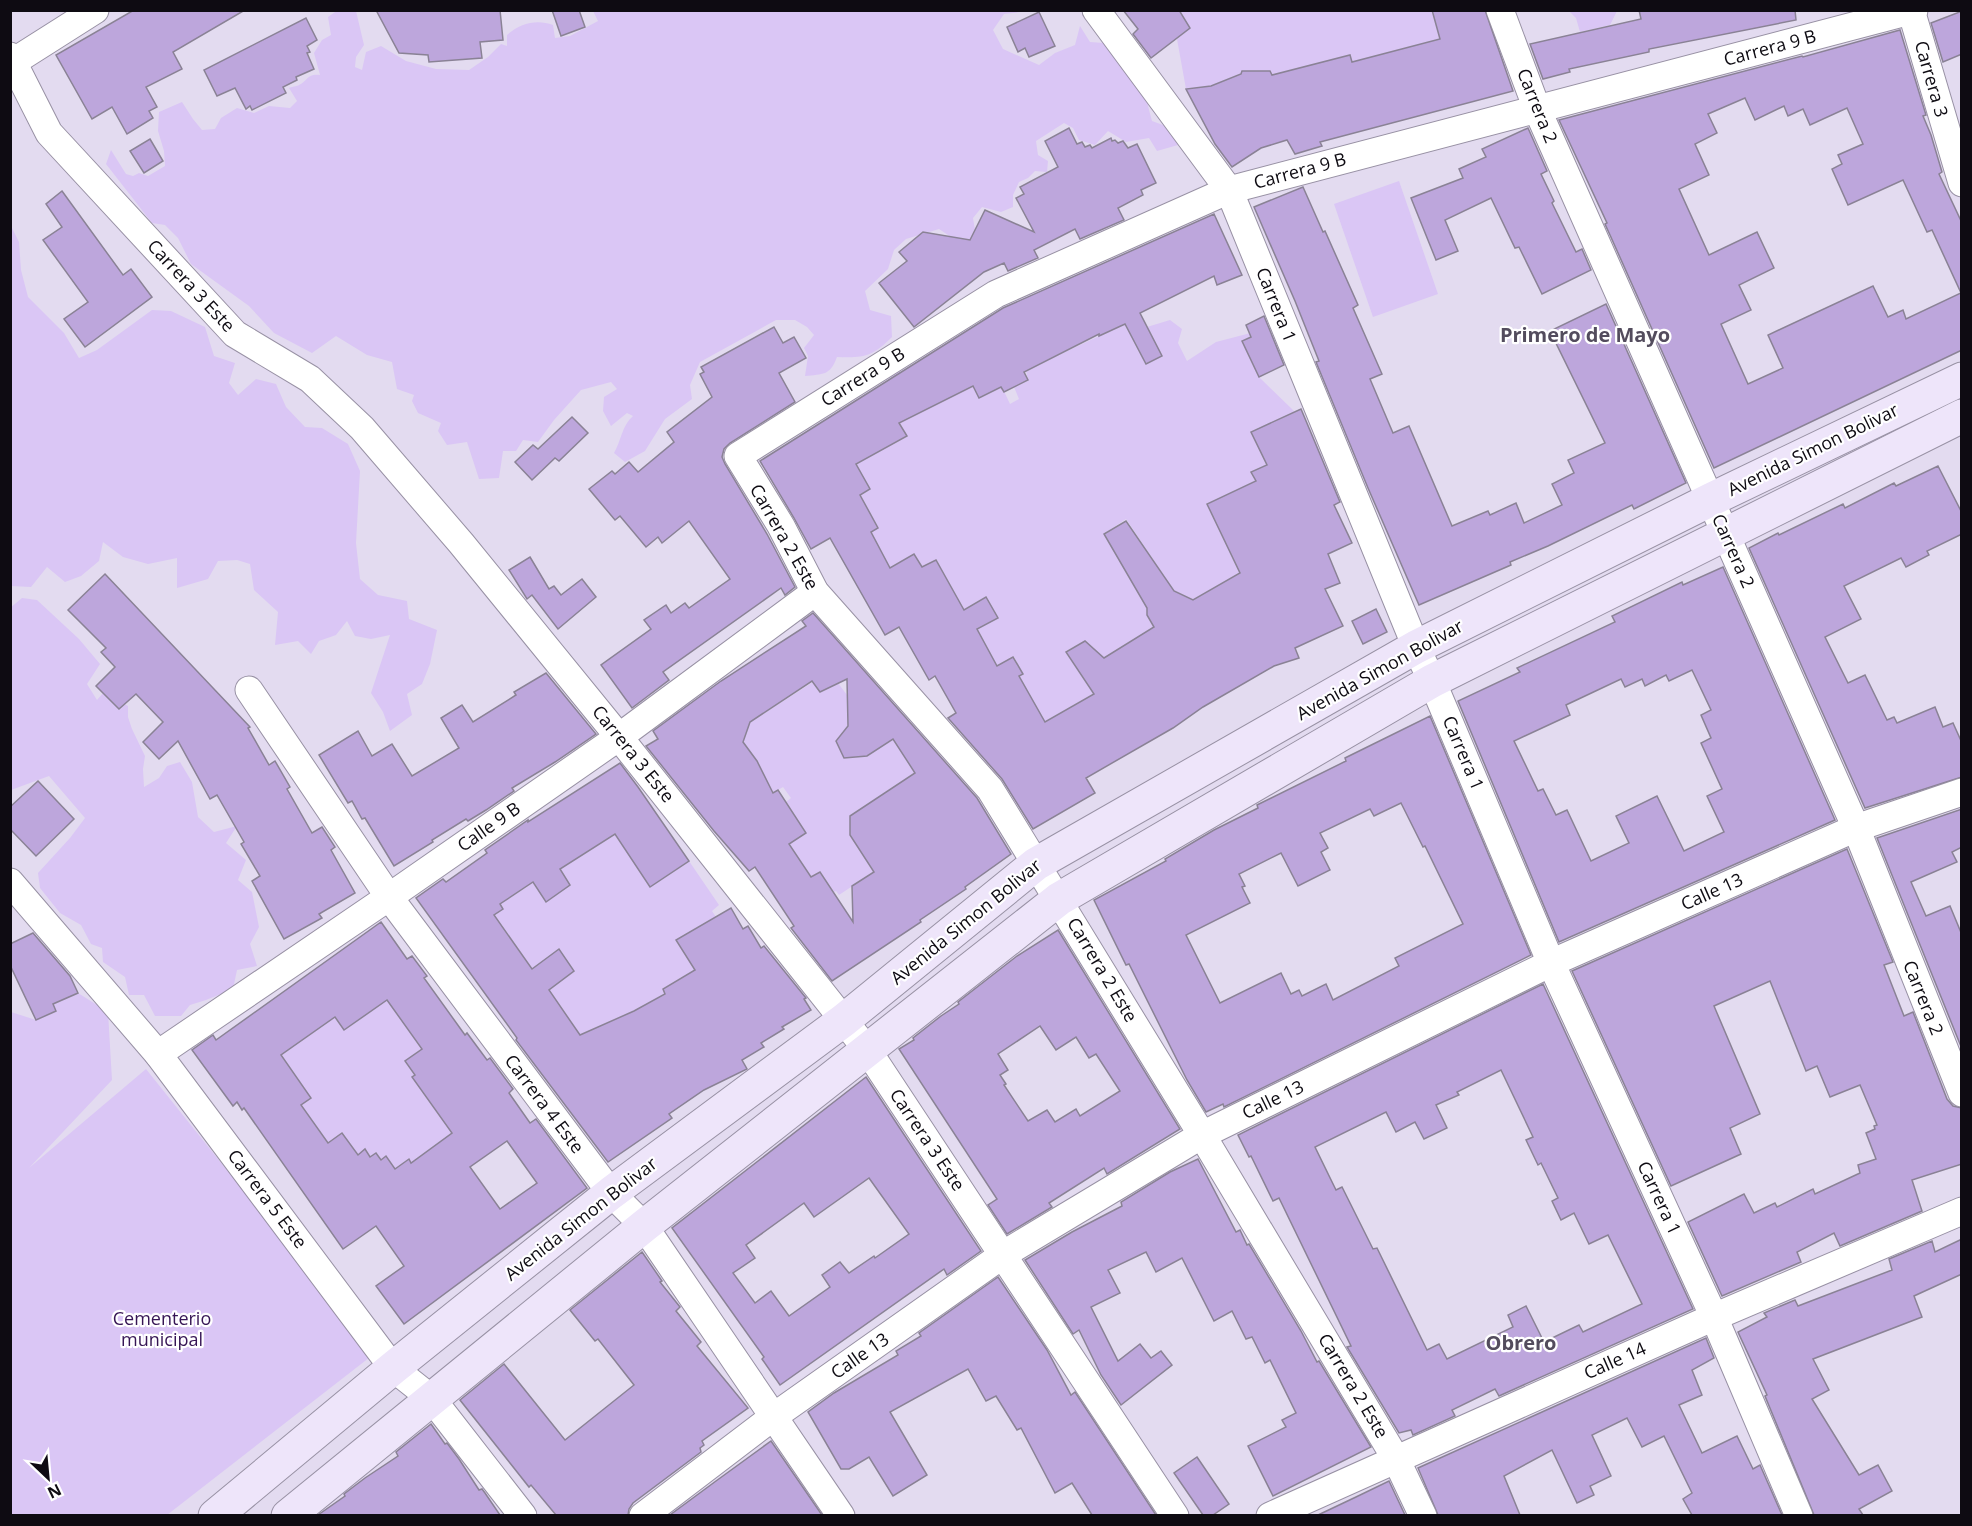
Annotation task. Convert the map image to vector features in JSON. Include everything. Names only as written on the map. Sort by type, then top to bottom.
[{"type":"main road","name":"Avenida Simon Bolivar","points":[[215,1515],[611,1193],[843,1020],[1036,864],[1416,647],[1710,500],[1962,379]]},
{"type":"main road","name":"Avenida Simon Bolivar","points":[[288,1515],[644,1226],[1059,899],[1432,681],[1962,416]]},
{"type":"street","points":[[12,60],[95,10]]},
{"type":"street","name":"Carrera 1","points":[[1096,10],[1229,190],[1416,647],[1551,963],[1714,1317],[1799,1515]]},
{"type":"street","name":"Carrera 2","points":[[1500,10],[1537,109],[1856,828],[1962,1093]]},
{"type":"street","name":"Carrera 9 B","points":[[738,456],[996,294],[1229,190],[1912,11]]},
{"type":"street","name":"Carrera 3","points":[[1912,11],[1962,183]]},
{"type":"street","name":"Carrera 3 Este","points":[[12,60],[50,133],[235,334],[310,379],[362,428],[468,552],[620,737],[868,1051],[1175,1515]]},
{"type":"street","name":"Carrera 2 Este","points":[[738,456],[781,526],[815,592],[990,789],[1059,899],[1396,1459],[1423,1515]]},
{"type":"street","name":"Calle 9 B","points":[[158,1054],[620,737],[815,592]]},
{"type":"street","name":"Carrera 4 Este","points":[[249,690],[389,897],[611,1193],[644,1226],[841,1515]]},
{"type":"street","name":"Calle 13","points":[[643,1515],[773,1417],[1004,1254],[1202,1135],[1551,963],[1856,828],[1962,792]]},
{"type":"street","name":"Carrera 5 Este","points":[[10,882],[158,1054],[393,1368],[432,1399],[523,1515]]},
{"type":"street","name":"Calle 14","points":[[1270,1515],[1714,1317],[1962,1210]]},
{"type":"green space","points":[[338,10],[356,11],[364,45],[356,57],[355,67],[362,70],[366,52],[381,46],[406,61],[436,69],[469,70],[488,57],[501,44],[507,46],[507,35],[517,28],[535,22],[547,23],[553,25],[555,38],[570,36],[598,21],[593,11],[1030,11],[1004,14],[993,30],[1003,49],[1039,65],[1055,53],[1075,45],[1080,26],[1090,42],[1104,43],[1147,91],[1152,121],[1171,128],[1178,145],[1157,151],[1149,138],[1126,142],[1108,131],[1095,145],[1079,140],[1073,128],[1064,123],[1036,141],[1038,155],[1048,161],[1047,172],[1035,171],[1028,178],[1019,182],[1013,195],[1013,207],[1001,212],[982,207],[973,218],[975,230],[987,234],[986,253],[939,229],[906,239],[894,250],[888,269],[865,291],[870,310],[891,316],[892,337],[879,349],[867,355],[837,357],[829,371],[805,376],[808,356],[804,348],[814,335],[807,327],[795,320],[776,320],[700,362],[690,385],[692,399],[665,419],[645,451],[625,462],[614,453],[624,428],[633,416],[627,413],[611,426],[603,411],[604,397],[617,389],[611,382],[581,390],[538,442],[523,440],[516,451],[503,451],[499,478],[479,479],[467,442],[447,445],[438,431],[441,423],[418,413],[412,401],[414,395],[397,389],[392,362],[367,355],[336,336],[312,353],[274,333],[249,306],[191,264],[178,238],[165,225],[152,223],[106,164],[111,150],[126,174],[133,176],[139,173],[148,176],[165,166],[164,151],[158,131],[159,112],[182,102],[202,130],[215,129],[221,118],[237,108],[254,113],[269,106],[290,108],[297,101],[289,88],[299,85],[310,76],[320,75],[314,53],[322,40],[331,35],[328,17]]},
{"type":"green space","points":[[1432,10],[1440,39],[1352,62],[1349,55],[1301,68],[1279,101],[1270,71],[1242,71],[1238,95],[1211,86],[1186,89],[1177,39],[1189,28],[1179,11]]},
{"type":"green space","points":[[1569,11],[1617,11],[1610,25],[1580,32],[1576,18]]},
{"type":"green space","points":[[1399,181],[1438,294],[1373,317],[1334,204]]},
{"type":"green space","points":[[11,226],[19,242],[21,270],[28,297],[64,333],[79,358],[97,350],[152,310],[171,311],[205,327],[214,356],[235,363],[229,383],[238,395],[256,379],[276,384],[286,407],[305,427],[322,428],[348,444],[360,471],[356,543],[360,579],[378,595],[407,601],[409,619],[437,630],[430,664],[422,684],[407,694],[412,715],[390,731],[383,712],[371,693],[390,635],[371,639],[355,636],[347,621],[336,635],[319,641],[311,654],[298,641],[275,645],[278,612],[254,590],[250,564],[237,560],[218,561],[208,579],[177,588],[177,558],[148,564],[123,557],[103,542],[99,561],[81,576],[65,582],[47,567],[31,587],[11,586]]},
{"type":"green space","points":[[1170,320],[1182,329],[1178,343],[1187,361],[1216,342],[1266,329],[1242,342],[1259,377],[1295,412],[1252,432],[1267,465],[1252,472],[1266,502],[1234,516],[1224,496],[1207,504],[1249,593],[1228,583],[1193,600],[1174,591],[1126,519],[1104,534],[1147,608],[1154,627],[1104,658],[1085,641],[1066,651],[1094,694],[1045,722],[1019,676],[1023,674],[1014,657],[993,669],[977,629],[998,618],[964,610],[936,560],[922,567],[914,554],[890,568],[878,546],[860,538],[878,527],[859,495],[870,488],[840,442],[906,436],[881,386],[899,370],[920,412],[973,386],[980,398],[1002,387],[1010,404],[1019,399],[1014,387],[1028,380],[1023,357],[1052,358],[1125,324],[1149,332],[1147,327]]},
{"type":"green space","points":[[22,598],[37,600],[79,639],[100,664],[87,684],[97,700],[103,693],[128,706],[128,717],[132,729],[145,756],[144,787],[159,778],[167,766],[180,762],[192,782],[198,817],[214,832],[237,826],[226,843],[246,860],[238,880],[252,892],[259,927],[250,944],[257,966],[237,970],[233,989],[190,1005],[181,1016],[155,1016],[144,995],[129,995],[125,977],[103,962],[102,948],[91,944],[81,925],[60,913],[40,888],[38,873],[85,818],[49,776],[11,790],[10,608]]},
{"type":"green space","points":[[813,682],[820,692],[838,683],[847,695],[848,726],[836,741],[844,758],[867,756],[901,734],[913,753],[905,758],[915,773],[850,816],[850,835],[890,898],[857,883],[839,895],[836,891],[834,892],[820,872],[796,888],[789,844],[806,833],[786,802],[791,798],[783,787],[773,793],[735,732]]},
{"type":"green space","points":[[615,834],[621,843],[630,838],[668,875],[689,861],[719,905],[712,911],[716,917],[677,940],[695,970],[663,989],[665,994],[634,1011],[580,1035],[567,1016],[542,994],[574,971],[559,950],[532,969],[514,943],[503,950],[483,923],[503,908],[471,864],[487,854],[514,895],[527,887],[518,872],[525,868],[546,901],[570,885],[553,858],[590,850]]},
{"type":"green space","points":[[374,983],[402,1018],[422,1049],[405,1061],[415,1075],[412,1077],[434,1108],[462,1126],[427,1185],[409,1159],[395,1169],[386,1156],[381,1160],[376,1153],[370,1157],[365,1150],[358,1155],[342,1133],[328,1143],[301,1105],[311,1098],[281,1055],[335,1017],[345,1030],[363,1017]]},
{"type":"green space","name":"Cementerio municipal","points":[[78,993],[108,1012],[112,1080],[29,1168],[146,1069],[374,1354],[167,1515],[11,1516],[11,1012],[36,1020],[56,1011],[53,1004]]},
{"type":"building","points":[[134,10],[245,10],[173,52],[182,69],[146,87],[157,107],[149,111],[153,118],[127,134],[112,107],[92,119],[56,55]]},
{"type":"building","points":[[376,10],[500,10],[503,40],[480,42],[482,58],[429,62],[428,55],[399,53]]},
{"type":"building","points":[[552,10],[579,10],[585,27],[561,36]]},
{"type":"building","points":[[1123,10],[1179,10],[1190,28],[1151,58],[1133,34],[1138,29]]},
{"type":"building","points":[[1432,10],[1485,10],[1513,91],[1320,142],[1322,146],[1295,154],[1287,140],[1261,148],[1232,167],[1215,144],[1186,89],[1211,86],[1241,74],[1242,71],[1270,71],[1272,75],[1350,55],[1352,62],[1440,39]]},
{"type":"building","points":[[1639,10],[1795,10],[1796,20],[1649,49],[1649,52],[1569,69],[1570,72],[1543,79],[1530,44],[1641,19]]},
{"type":"building","points":[[1962,11],[1962,54],[1943,62],[1931,23]]},
{"type":"building","points":[[1039,12],[1055,46],[1029,57],[1025,48],[1018,52],[1007,27]]},
{"type":"building","points":[[306,18],[317,40],[307,46],[310,52],[307,53],[314,69],[296,77],[297,80],[283,87],[286,93],[252,110],[250,106],[246,109],[235,88],[217,96],[204,70]]},
{"type":"building","points":[[1900,30],[1926,115],[1923,116],[1942,172],[1939,174],[1962,223],[1962,350],[1714,468],[1605,224],[1607,223],[1559,120]],"holes":[[[1745,98],[1755,120],[1784,106],[1788,116],[1803,109],[1810,125],[1847,108],[1863,144],[1838,155],[1842,164],[1832,169],[1848,205],[1903,180],[1927,232],[1932,230],[1961,293],[1906,319],[1903,310],[1888,317],[1873,286],[1768,335],[1783,368],[1748,384],[1721,324],[1751,310],[1739,285],[1774,268],[1757,232],[1709,255],[1679,189],[1709,175],[1695,144],[1717,133],[1708,114]]]},
{"type":"building","points":[[1069,128],[1077,144],[1082,142],[1085,147],[1090,145],[1092,148],[1111,138],[1112,141],[1115,140],[1118,143],[1123,141],[1128,148],[1137,144],[1156,183],[1141,190],[1143,195],[1118,208],[1124,220],[1080,239],[1075,229],[1034,250],[1038,258],[1008,271],[1004,263],[984,272],[914,327],[879,283],[907,261],[899,252],[923,232],[970,240],[985,210],[1034,232],[1016,198],[1024,194],[1020,187],[1058,167],[1045,141]]},
{"type":"building","points":[[1528,128],[1547,171],[1541,174],[1554,201],[1552,203],[1576,252],[1582,249],[1591,270],[1542,294],[1519,247],[1515,248],[1491,198],[1445,220],[1458,251],[1436,260],[1411,198],[1463,178],[1459,169],[1486,157],[1482,149]]},
{"type":"building","points":[[150,139],[163,161],[144,173],[130,151]]},
{"type":"building","points":[[1303,187],[1358,305],[1353,308],[1382,374],[1370,379],[1393,433],[1409,426],[1452,526],[1488,511],[1490,515],[1516,503],[1524,523],[1562,505],[1552,484],[1574,473],[1568,460],[1605,443],[1550,331],[1606,304],[1686,483],[1634,509],[1632,505],[1510,562],[1511,565],[1419,605],[1368,488],[1316,362],[1319,361],[1295,301],[1254,207]]},
{"type":"building","points":[[62,191],[123,275],[131,269],[152,297],[85,347],[64,319],[88,302],[43,240],[62,227],[46,204]]},
{"type":"building","points":[[1214,214],[1242,275],[1217,285],[1214,276],[1140,313],[1162,356],[1146,364],[1125,324],[1099,336],[1099,334],[1024,372],[1028,380],[1004,392],[1001,387],[979,398],[973,386],[899,423],[907,436],[856,464],[870,489],[860,495],[878,528],[871,532],[890,568],[914,554],[922,567],[936,560],[964,610],[986,597],[998,618],[977,629],[997,666],[1013,657],[1023,674],[1019,676],[1045,722],[1094,694],[1066,652],[1085,641],[1104,658],[1154,627],[1147,615],[1147,608],[1104,534],[1126,521],[1174,591],[1193,600],[1240,573],[1207,504],[1256,481],[1251,472],[1267,465],[1251,432],[1301,409],[1340,502],[1334,505],[1352,543],[1328,554],[1340,583],[1325,589],[1343,626],[1295,648],[1299,658],[1274,666],[1086,778],[1095,793],[1033,829],[1002,779],[948,718],[956,713],[935,676],[929,680],[899,627],[885,635],[830,538],[811,549],[760,461],[1003,308]]},
{"type":"building","points":[[1264,316],[1284,365],[1259,377],[1242,341],[1251,337],[1246,325]]},
{"type":"building","points":[[774,327],[783,343],[794,337],[806,358],[779,373],[795,402],[730,443],[724,449],[722,457],[795,587],[785,595],[781,588],[663,672],[669,680],[632,708],[601,665],[651,629],[644,620],[666,605],[671,613],[685,603],[689,608],[730,579],[689,521],[662,543],[658,537],[646,547],[620,516],[615,520],[589,489],[612,471],[615,474],[629,462],[638,472],[674,442],[667,432],[712,397],[700,374],[704,372],[701,367]]},
{"type":"building","points":[[572,417],[588,433],[559,461],[555,458],[532,480],[515,462],[533,445],[538,449]]},
{"type":"building","points":[[1938,466],[1962,513],[1962,534],[1927,551],[1929,555],[1906,567],[1901,558],[1844,586],[1861,619],[1825,637],[1848,683],[1865,675],[1887,720],[1894,717],[1897,723],[1935,707],[1943,727],[1953,723],[1962,743],[1962,777],[1865,808],[1749,548],[1843,504],[1845,508],[1894,483],[1896,486]]},
{"type":"building","points":[[530,557],[549,589],[554,586],[561,595],[582,579],[596,597],[558,629],[532,595],[527,599],[509,570]]},
{"type":"building","points":[[1723,567],[1835,820],[1559,942],[1458,701],[1520,672],[1517,668],[1615,622],[1612,616],[1682,582],[1683,585]],"holes":[[[1692,670],[1711,710],[1701,715],[1711,738],[1701,743],[1722,789],[1707,796],[1724,832],[1684,851],[1657,796],[1616,816],[1629,843],[1591,861],[1567,810],[1556,815],[1543,789],[1538,791],[1514,741],[1570,715],[1566,705],[1621,679],[1625,687],[1642,679],[1645,686],[1666,675],[1669,681]]]},
{"type":"building","points":[[105,574],[250,727],[248,728],[269,765],[275,761],[290,787],[287,789],[312,833],[322,827],[335,847],[331,850],[355,893],[319,914],[322,918],[284,939],[252,881],[260,876],[241,844],[244,842],[217,795],[210,799],[178,741],[159,759],[143,742],[163,722],[136,694],[119,709],[96,686],[115,667],[101,652],[106,648],[68,610]]},
{"type":"building","points":[[1376,609],[1387,632],[1363,644],[1352,621]]},
{"type":"building","points":[[813,613],[977,798],[1011,854],[965,887],[966,889],[920,920],[921,922],[832,981],[791,928],[794,926],[755,867],[749,871],[646,746],[658,739],[653,731],[721,681],[806,626],[802,621]],"holes":[[[847,679],[848,726],[836,741],[844,758],[867,756],[893,739],[915,773],[850,816],[850,835],[874,872],[852,886],[853,922],[820,872],[811,877],[789,844],[806,833],[778,790],[773,793],[757,761],[743,742],[750,722],[812,681],[820,692]]]},
{"type":"building","points":[[546,673],[596,734],[512,788],[514,791],[486,810],[468,821],[466,819],[394,866],[365,818],[362,819],[352,801],[348,803],[319,755],[358,731],[372,756],[392,744],[412,776],[459,748],[441,718],[462,705],[473,722],[516,695],[514,692]]},
{"type":"building","points":[[1430,716],[1531,955],[1224,1107],[1223,1104],[1206,1112],[1187,1080],[1129,964],[1126,965],[1094,900],[1166,861],[1165,859],[1214,830],[1258,808],[1257,805],[1346,761],[1345,758]],"holes":[[[1401,803],[1423,847],[1425,846],[1463,924],[1395,958],[1399,966],[1333,1000],[1326,984],[1302,996],[1299,990],[1291,994],[1281,973],[1220,1003],[1186,935],[1250,903],[1242,887],[1245,886],[1239,874],[1281,853],[1298,886],[1330,870],[1321,852],[1328,848],[1320,833],[1370,809],[1374,816]]]},
{"type":"building","points":[[620,763],[689,861],[650,887],[615,834],[560,869],[570,885],[546,902],[533,882],[500,904],[503,909],[494,915],[532,969],[559,949],[574,971],[549,990],[580,1035],[634,1011],[665,994],[663,989],[695,970],[676,940],[731,908],[743,929],[748,926],[761,948],[764,946],[806,998],[804,999],[811,1010],[782,1027],[784,1029],[761,1043],[764,1047],[742,1060],[747,1069],[704,1090],[669,1114],[672,1118],[608,1162],[516,1040],[517,1038],[416,898],[443,879],[446,882],[487,853],[485,850],[528,820],[528,822]]},
{"type":"building","points":[[38,781],[74,819],[36,856],[10,829],[10,807]]},
{"type":"building","points":[[1962,809],[1962,847],[1952,852],[1957,862],[1911,882],[1926,916],[1950,906],[1962,935],[1962,1049],[1877,838]]},
{"type":"building","points":[[1847,849],[1893,962],[1884,965],[1904,1016],[1913,1012],[1947,1099],[1953,1106],[1962,1108],[1962,1164],[1912,1180],[1922,1211],[1840,1246],[1834,1233],[1797,1252],[1801,1262],[1722,1296],[1688,1222],[1744,1194],[1754,1213],[1775,1203],[1777,1207],[1813,1189],[1815,1194],[1860,1173],[1858,1165],[1876,1159],[1866,1133],[1875,1129],[1874,1126],[1877,1125],[1860,1085],[1830,1097],[1817,1066],[1806,1071],[1770,981],[1714,1006],[1760,1114],[1730,1128],[1741,1154],[1671,1186],[1572,971]]},
{"type":"building","points":[[381,922],[407,959],[412,956],[427,976],[424,978],[465,1035],[467,1033],[487,1060],[490,1058],[513,1089],[509,1093],[530,1123],[536,1119],[587,1188],[404,1324],[376,1286],[404,1266],[376,1226],[343,1249],[244,1108],[242,1110],[237,1102],[233,1106],[192,1050],[213,1035],[216,1040]],"holes":[[[387,1000],[422,1049],[405,1061],[415,1075],[412,1077],[452,1133],[411,1163],[409,1159],[395,1169],[386,1156],[381,1160],[376,1153],[370,1157],[365,1149],[358,1155],[342,1133],[328,1143],[301,1105],[311,1098],[281,1055],[335,1017],[344,1030]],[[507,1141],[537,1183],[500,1209],[470,1167]]]},
{"type":"building","points":[[1058,930],[1180,1129],[1107,1174],[1104,1168],[1049,1203],[1052,1207],[1007,1234],[988,1205],[997,1199],[899,1049],[914,1040],[913,1038],[1017,956]],"holes":[[[1040,1026],[1056,1050],[1076,1037],[1089,1058],[1096,1054],[1120,1091],[1080,1116],[1076,1109],[1055,1122],[1047,1110],[1028,1121],[1004,1085],[1006,1084],[1000,1075],[1008,1070],[998,1054]]]},
{"type":"building","points":[[33,933],[70,976],[78,993],[53,1004],[56,1011],[36,1020],[10,965],[10,944]]},
{"type":"building","points":[[1543,984],[1693,1309],[1499,1396],[1495,1389],[1452,1410],[1455,1416],[1413,1435],[1411,1430],[1399,1433],[1347,1347],[1351,1346],[1279,1198],[1273,1201],[1238,1135]],"holes":[[[1501,1070],[1533,1137],[1526,1140],[1538,1165],[1541,1163],[1558,1198],[1552,1201],[1561,1220],[1574,1213],[1589,1244],[1608,1235],[1642,1304],[1583,1332],[1579,1325],[1544,1342],[1526,1306],[1508,1315],[1513,1327],[1447,1359],[1439,1344],[1427,1350],[1377,1248],[1373,1249],[1342,1187],[1336,1190],[1315,1147],[1386,1112],[1396,1132],[1415,1122],[1424,1139],[1447,1128],[1436,1105],[1459,1095],[1457,1092]]]},
{"type":"building","points":[[866,1077],[981,1251],[947,1275],[944,1269],[780,1385],[762,1359],[764,1357],[672,1228]],"holes":[[[869,1178],[909,1234],[849,1273],[840,1262],[822,1275],[830,1287],[789,1316],[771,1291],[755,1303],[733,1273],[755,1258],[746,1245],[804,1203],[814,1217]]]},
{"type":"building","points":[[1198,1159],[1236,1232],[1240,1230],[1247,1245],[1249,1244],[1317,1362],[1319,1361],[1371,1447],[1273,1496],[1248,1446],[1286,1427],[1282,1420],[1296,1413],[1270,1360],[1265,1363],[1252,1337],[1246,1339],[1232,1311],[1214,1321],[1182,1258],[1156,1272],[1146,1252],[1108,1270],[1120,1293],[1091,1307],[1118,1361],[1140,1344],[1151,1358],[1161,1351],[1172,1365],[1121,1405],[1101,1375],[1079,1330],[1073,1334],[1025,1260],[1122,1206],[1121,1202],[1170,1172]]},
{"type":"building","points":[[1962,1239],[1962,1274],[1914,1296],[1922,1317],[1813,1359],[1829,1390],[1812,1399],[1859,1475],[1878,1465],[1892,1491],[1859,1509],[1863,1515],[1814,1515],[1765,1396],[1767,1395],[1738,1332],[1767,1317],[1764,1313],[1795,1300],[1798,1306],[1892,1270],[1889,1259],[1932,1241],[1935,1252]]},
{"type":"building","points":[[642,1252],[662,1281],[660,1282],[680,1307],[676,1311],[701,1342],[697,1346],[748,1408],[702,1441],[704,1445],[700,1448],[701,1452],[633,1503],[628,1515],[556,1515],[531,1485],[529,1487],[460,1400],[504,1364],[565,1440],[634,1385],[598,1339],[595,1341],[570,1310]]},
{"type":"building","points":[[998,1277],[1047,1350],[1071,1395],[1075,1392],[1156,1515],[1092,1515],[1072,1483],[1055,1493],[1021,1428],[1017,1430],[996,1396],[986,1401],[968,1369],[890,1412],[927,1475],[893,1496],[869,1457],[849,1469],[841,1469],[808,1412],[834,1393],[898,1355],[896,1351],[921,1336],[919,1333]]},
{"type":"building","points":[[1706,1338],[1714,1358],[1692,1370],[1702,1395],[1679,1405],[1702,1453],[1737,1436],[1753,1469],[1760,1465],[1782,1515],[1692,1515],[1683,1499],[1692,1493],[1664,1436],[1642,1447],[1627,1418],[1592,1435],[1611,1476],[1590,1486],[1594,1495],[1577,1503],[1552,1450],[1504,1476],[1520,1515],[1438,1515],[1418,1468]]},
{"type":"building","points":[[431,1424],[500,1515],[318,1515],[365,1478],[398,1456],[396,1452]]},
{"type":"building","points":[[771,1441],[822,1515],[670,1515],[716,1481]]},
{"type":"building","points":[[1197,1457],[1229,1504],[1213,1515],[1203,1515],[1174,1473]]},
{"type":"building","points":[[1389,1481],[1405,1515],[1318,1515],[1356,1497]]},
{"type":"district","name":"Primero de Mayo","points":[[1585,335]]},
{"type":"district","name":"Obrero","points":[[1521,1343]]}]
